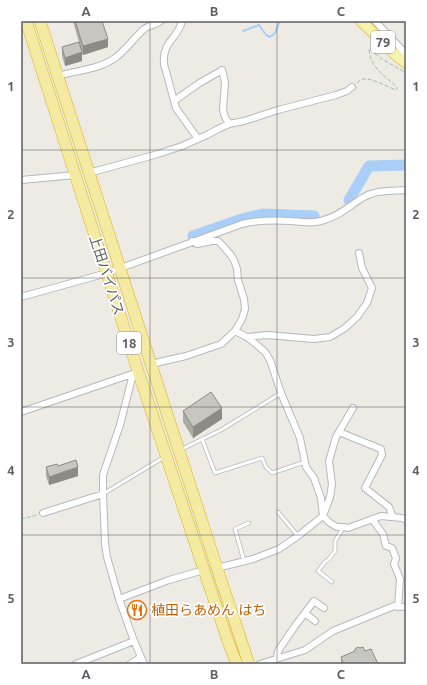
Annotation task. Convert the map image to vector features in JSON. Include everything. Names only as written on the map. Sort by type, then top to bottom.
[{"type":"highway","name":"上田バイパス","points":[[26,21],[107,273],[135,373],[237,664]]},
{"type":"highway","name":"上田バイパス","points":[[40,21],[216,568],[249,664]]},
{"type":"main road","name":"79","points":[[361,21],[397,56],[406,62]]},
{"type":"street","points":[[58,76],[105,64],[116,58],[146,28],[161,21]]},
{"type":"street","points":[[180,21],[180,27],[165,48],[163,56],[164,64],[176,108],[198,139]]},
{"type":"street","points":[[375,21],[406,54]]},
{"type":"street","points":[[174,101],[198,84],[222,70],[225,82],[223,110],[229,124]]},
{"type":"street","points":[[89,172],[158,154],[182,146],[229,124],[336,95],[347,91],[352,87]]},
{"type":"street","points":[[21,180],[75,175]]},
{"type":"street","points":[[21,297],[107,273],[231,227],[251,222],[271,220],[305,222],[324,221],[343,212],[372,193],[406,190]]},
{"type":"street","points":[[151,364],[186,356],[221,344],[235,331],[246,309],[234,260],[226,249],[218,241],[198,244],[192,241]]},
{"type":"street","points":[[247,337],[268,335],[314,339],[330,337],[345,328],[357,317],[367,303],[372,288],[362,268],[359,253]]},
{"type":"street","points":[[235,331],[247,337],[265,352],[270,360],[281,393],[300,438],[306,467],[314,478],[321,498],[323,516],[337,527],[348,528],[381,516],[406,520]]},
{"type":"street","points":[[21,412],[135,373]]},
{"type":"street","points":[[135,373],[103,476],[103,494],[105,543],[108,557],[119,599],[144,664]]},
{"type":"street","points":[[216,568],[253,559],[279,549],[323,516],[330,497],[332,484],[329,461],[336,437],[353,408]]},
{"type":"street","points":[[339,432],[381,449],[382,455],[365,488],[389,508],[393,517]]},
{"type":"street","points":[[43,513],[103,494]]},
{"type":"street","points":[[372,519],[383,534],[386,546],[392,548],[396,558],[394,564],[400,579],[398,607]]},
{"type":"street","points":[[119,599],[169,580],[204,570]]},
{"type":"street","points":[[277,658],[278,651],[314,601],[324,608]]},
{"type":"street","points":[[260,664],[305,650],[333,631],[394,606],[406,607]]},
{"type":"street","points":[[305,613],[315,621]]},
{"type":"street","points":[[76,664],[134,641]]},
{"type":"street","points":[[130,664],[141,657]]},
{"type":"lane","points":[[182,449],[221,430],[281,393]]},
{"type":"lane","points":[[202,439],[215,473],[262,458],[266,467],[272,473],[305,462]]},
{"type":"lane","points":[[103,494],[161,460]]},
{"type":"lane","points":[[278,512],[298,536]]},
{"type":"lane","points":[[244,561],[235,529],[249,523]]},
{"type":"lane","points":[[332,582],[318,571],[325,562],[329,560],[335,551],[335,541],[344,527]]},
{"type":"path","points":[[352,87],[365,79],[396,90],[397,89],[373,65],[368,49],[406,73]]},
{"type":"path","points":[[21,520],[43,513]]},
{"type":"building","points":[[75,21],[102,21],[108,39],[83,46]]},
{"type":"building","points":[[79,42],[82,52],[65,58],[62,47]]},
{"type":"building","points":[[211,392],[222,408],[193,427],[183,411]]},
{"type":"building","points":[[76,460],[78,467],[49,477],[46,467],[57,464],[58,466]]},
{"type":"building","points":[[358,647],[363,647],[365,651],[371,649],[378,664],[341,664],[343,663],[341,657],[355,651]]},
{"type":"waterway","points":[[243,31],[259,25],[266,35],[270,37],[275,33],[280,21]]},
{"type":"waterway","points":[[349,200],[369,166],[406,165]]},
{"type":"waterway","points":[[193,236],[242,219],[263,214],[314,216]]},
{"type":"place","name":"植田らあめん はち","points":[[137,610]]}]
